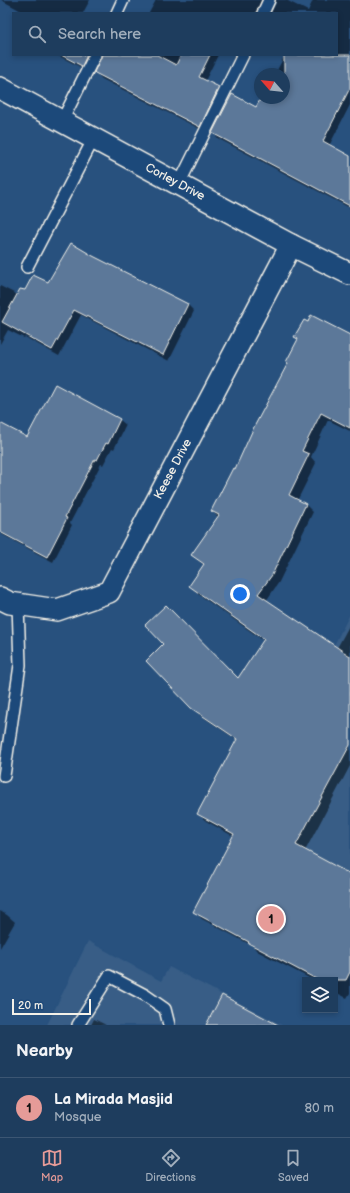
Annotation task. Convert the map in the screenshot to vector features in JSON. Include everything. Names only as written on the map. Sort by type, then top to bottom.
[{"type":"street","name":"Corley Drive","points":[[0,88],[291,245],[350,274]]},
{"type":"street","name":"Keese Drive","points":[[9,601],[57,610],[109,592],[291,245]]},
{"type":"lane","points":[[117,12],[123,0]]},
{"type":"lane","points":[[263,12],[269,0]]},
{"type":"lane","points":[[62,121],[94,56]]},
{"type":"lane","points":[[179,184],[243,56]]},
{"type":"lane","points":[[26,267],[94,138]]},
{"type":"lane","points":[[4,776],[20,665],[9,601]]},
{"type":"lane","points":[[78,1025],[109,976],[145,995],[165,1009],[169,1025]]},
{"type":"shaded area","points":[[350,614],[350,923],[225,857]]},
{"type":"shaded area","points":[[88,941],[161,981],[169,967],[282,1025],[47,1025]]},
{"type":"building","points":[[350,55],[350,88],[323,141],[350,156],[350,206],[212,133],[232,94],[256,107],[258,104],[290,104],[290,68],[284,68],[284,56]]},
{"type":"building","points":[[63,56],[87,56],[82,66]]},
{"type":"building","points":[[102,56],[159,56],[176,65],[180,56],[210,56],[199,77],[219,87],[200,127],[94,72]]},
{"type":"building","points":[[71,243],[93,256],[188,304],[163,355],[74,310],[52,350],[2,322],[20,289],[25,290],[33,275],[48,282]]},
{"type":"building","points":[[311,315],[350,335],[350,428],[321,413],[302,451],[309,454],[289,495],[306,504],[272,575],[258,594],[350,656],[350,745],[296,845],[350,874],[350,972],[346,980],[338,980],[338,977],[312,977],[193,912],[234,834],[197,814],[237,739],[191,708],[146,661],[163,644],[145,625],[166,605],[238,678],[264,639],[189,586],[204,564],[191,555],[219,515],[211,511],[233,468],[235,469],[254,427],[288,363],[286,362],[298,339],[294,337],[304,320],[308,322]]},
{"type":"building","points":[[55,384],[120,419],[108,444],[106,443],[97,460],[95,459],[65,517],[67,518],[47,557],[0,532],[0,423],[27,437]]},
{"type":"building","points":[[222,995],[278,1025],[206,1025]]},
{"type":"place","name":"La Mirada Masjid","points":[[271,919]]}]
